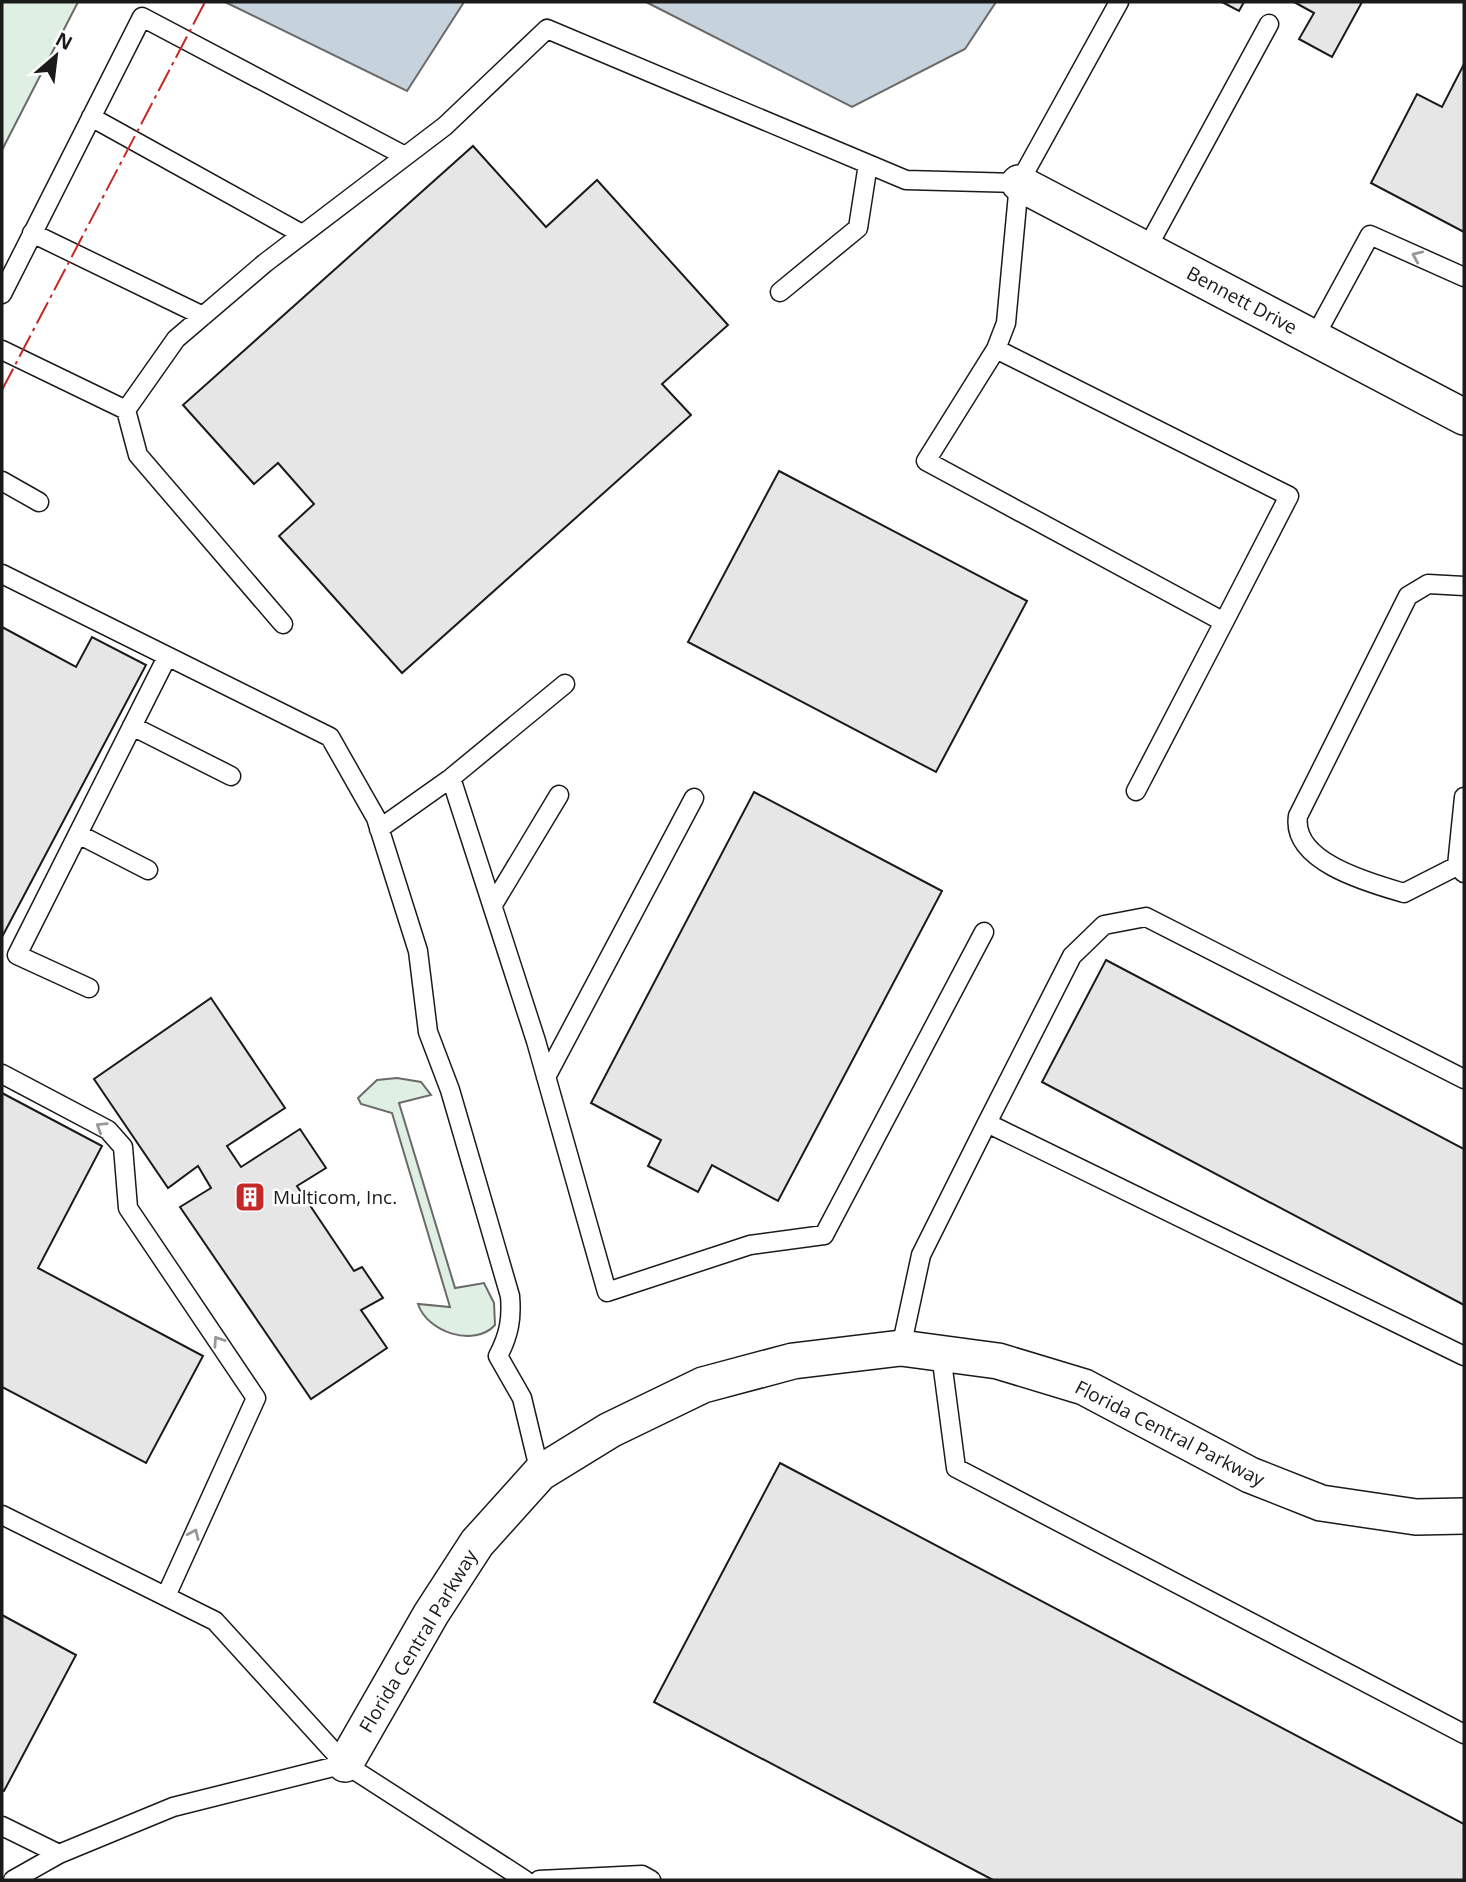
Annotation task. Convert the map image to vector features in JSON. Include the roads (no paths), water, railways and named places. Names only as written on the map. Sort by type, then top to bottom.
[{"type":"street","name":"Bennett Drive","points":[[1019,183],[1464,417]]},
{"type":"street","name":"Florida Central Parkway","points":[[345,1764],[431,1614],[477,1543],[540,1473],[610,1430],[704,1385],[793,1361],[901,1348],[998,1361],[1084,1387],[1250,1475],[1321,1503],[1416,1517],[1464,1516]]},
{"type":"lane","points":[[1119,2],[1019,183],[1006,323],[996,349],[926,461],[1224,622]]},
{"type":"lane","points":[[2,293],[142,17],[405,156]]},
{"type":"lane","points":[[1146,250],[1269,24]]},
{"type":"lane","points":[[126,410],[176,339],[302,234],[445,126],[547,29],[906,180],[1019,183]]},
{"type":"lane","points":[[90,117],[302,234]]},
{"type":"lane","points":[[780,292],[858,228],[868,164]]},
{"type":"lane","points":[[32,233],[203,316]]},
{"type":"lane","points":[[1314,338],[1370,234],[1464,277]]},
{"type":"lane","points":[[996,349],[1289,496],[1136,790]]},
{"type":"lane","points":[[2,350],[126,410],[138,455],[283,624]]},
{"type":"lane","points":[[2,481],[40,502]]},
{"type":"lane","points":[[2,574],[330,737],[379,829],[418,951],[428,1032],[450,1090],[505,1275],[512,1318],[509,1335],[498,1356],[522,1398],[540,1473]]},
{"type":"lane","points":[[1464,586],[1428,584],[1408,596],[1298,816],[1296,830],[1300,840],[1318,856],[1358,879],[1404,893],[1461,870],[1464,797]]},
{"type":"lane","points":[[89,988],[17,955],[167,657]]},
{"type":"lane","points":[[379,829],[451,778],[565,684]]},
{"type":"lane","points":[[132,726],[231,776]]},
{"type":"lane","points":[[451,778],[494,903],[607,1292],[750,1245],[824,1235],[984,932]]},
{"type":"lane","points":[[494,903],[559,795]]},
{"type":"lane","points":[[546,1077],[694,798]]},
{"type":"lane","points":[[78,834],[148,870]]},
{"type":"lane","points":[[901,1348],[921,1255],[1072,956],[1104,925],[1146,917],[1464,1079]]},
{"type":"lane","points":[[2,1074],[108,1130],[123,1147],[128,1208],[256,1398],[166,1597]]},
{"type":"lane","points":[[987,1123],[1464,1356]]},
{"type":"lane","points":[[941,1354],[957,1468],[1464,1735]]},
{"type":"lane","points":[[2,1515],[215,1621],[345,1764],[525,1880]]},
{"type":"lane","points":[[13,1880],[59,1854],[173,1807],[345,1764]]},
{"type":"lane","points":[[2,1826],[59,1854]]},
{"type":"lane","points":[[539,1880],[642,1875],[652,1880]]},
{"type":"place","name":"Multicom, Inc.","points":[[250,1197]]}]
